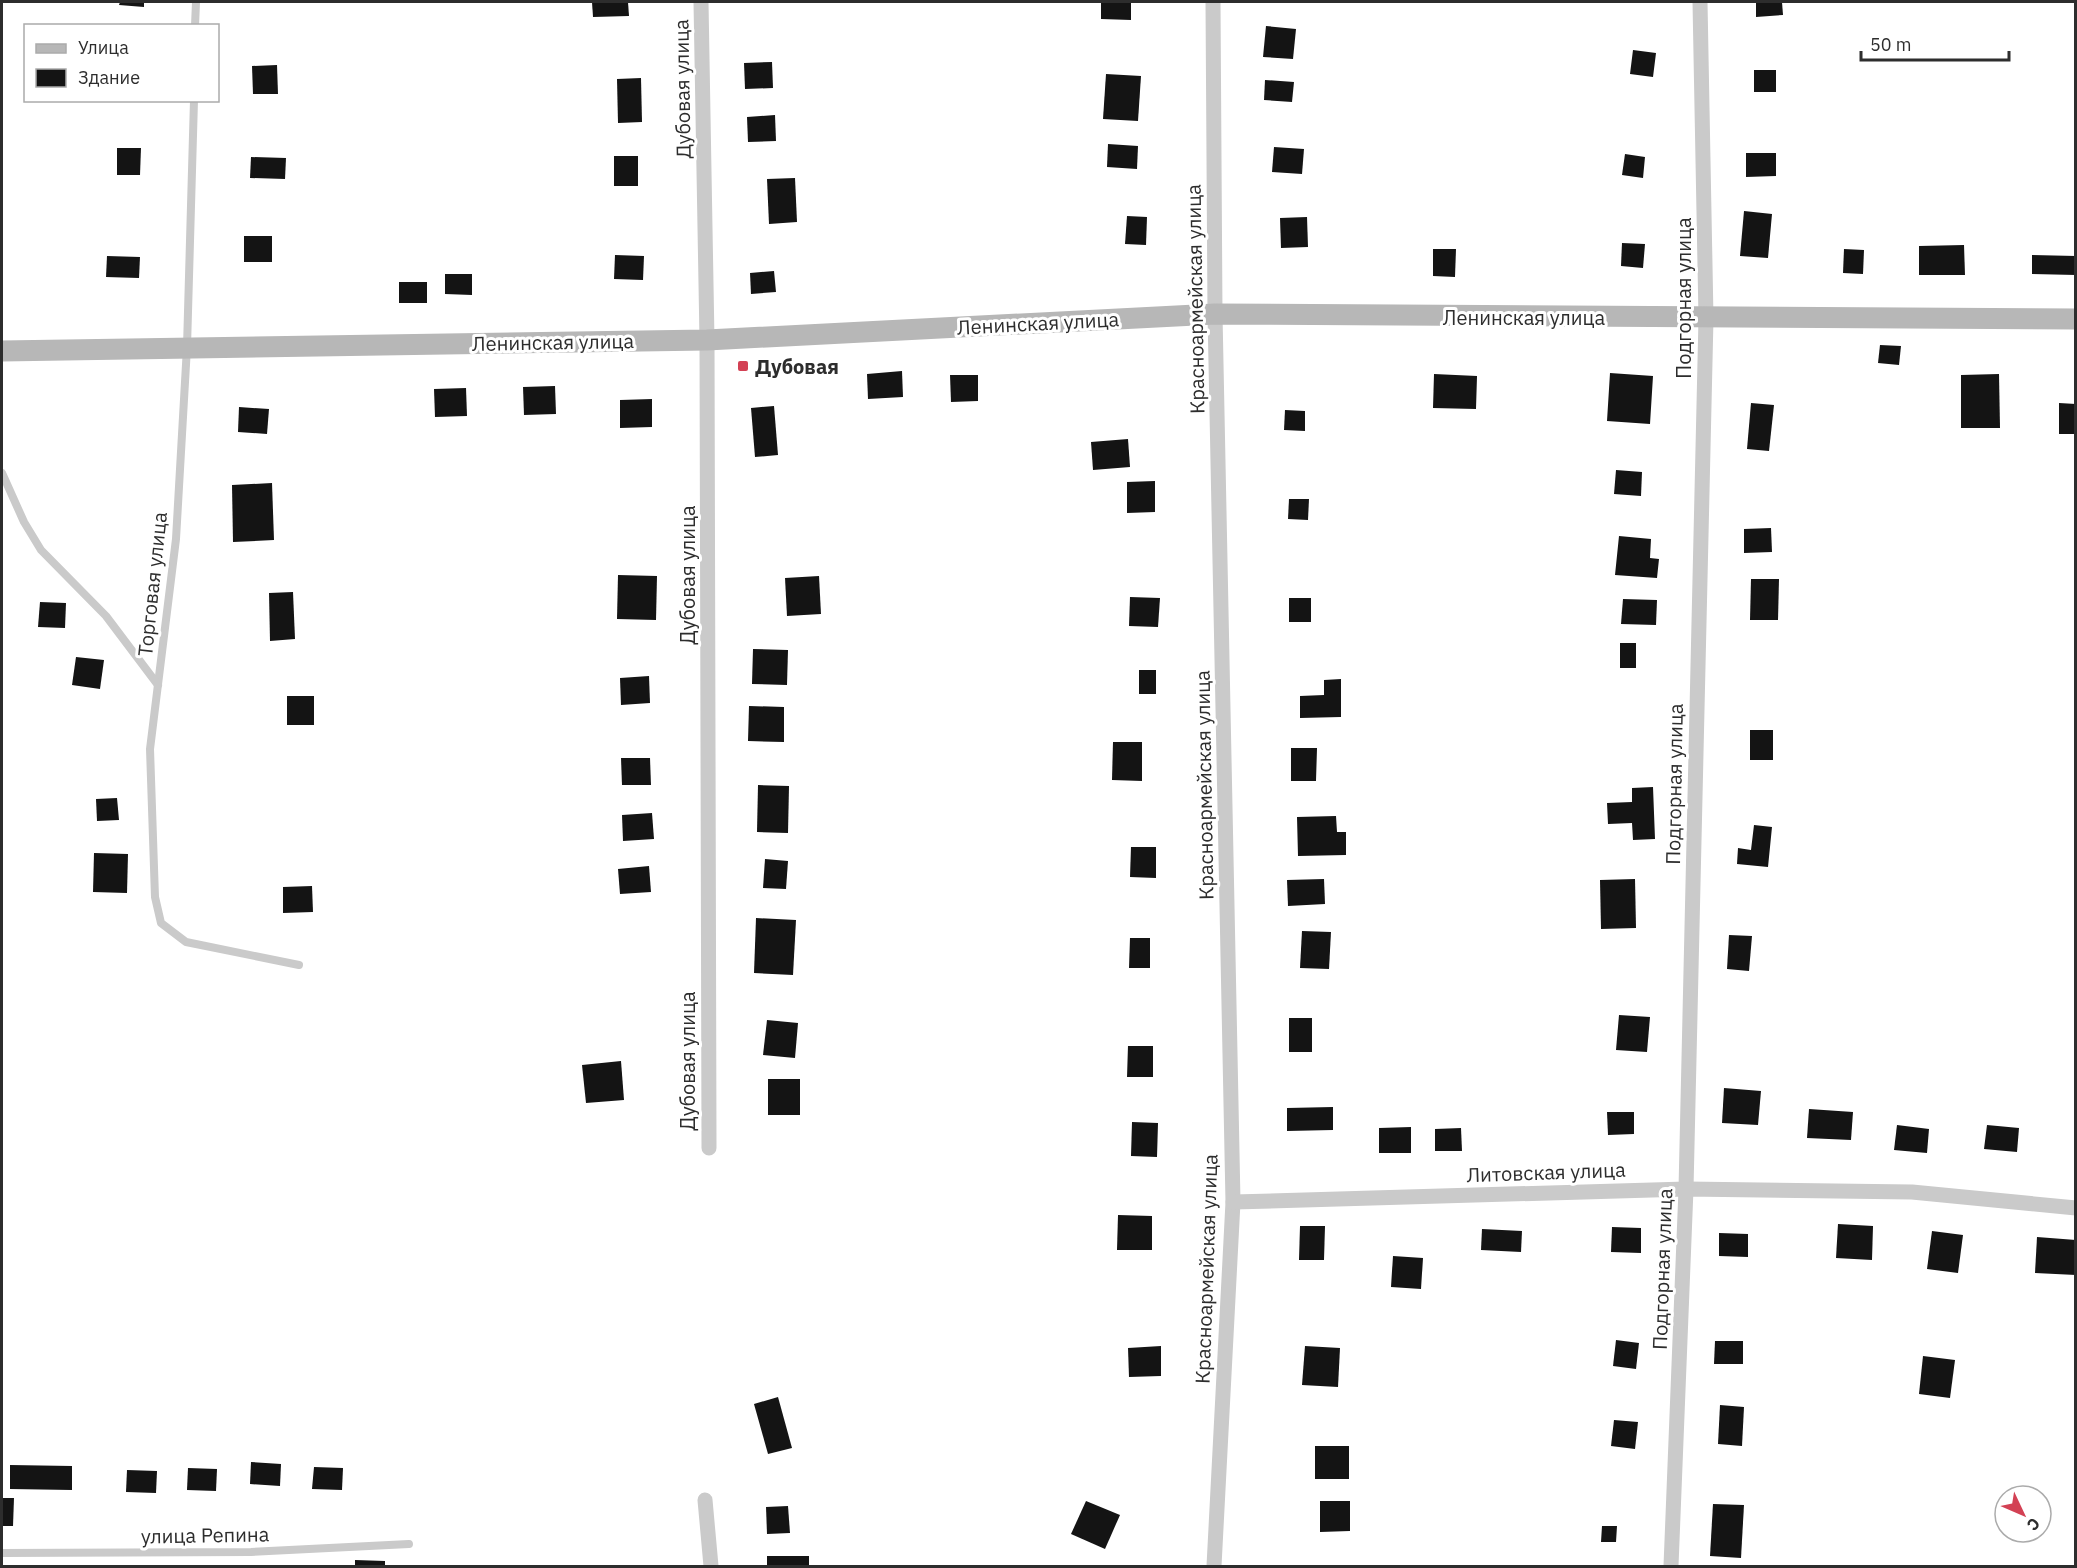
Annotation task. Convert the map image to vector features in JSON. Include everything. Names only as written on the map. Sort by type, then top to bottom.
[{"type":"main road","name":"Ленинская улица","points":[[2,351],[707,340],[1215,314],[2076,319]]},
{"type":"street","name":"Дубовая улица","points":[[701,2],[707,340],[709,1148]]},
{"type":"street","name":"Красноармейская улица","points":[[1213,2],[1215,314],[1233,1202],[1214,1566]]},
{"type":"street","name":"Подгорная улица","points":[[1671,1566],[1686,1189],[1706,318],[1700,2]]},
{"type":"street","name":"Литовская улица","points":[[1233,1202],[1686,1189],[1912,1192],[2076,1208]]},
{"type":"street","points":[[705,1500],[711,1566]]},
{"type":"lane","points":[[195,24],[196,2]]},
{"type":"lane","name":"Торговая улица","points":[[194,102],[187,347],[176,539],[150,749],[154,897],[161,923],[186,942],[299,965]]},
{"type":"lane","points":[[2,473],[24,522],[41,550],[106,616],[158,684]]},
{"type":"lane","name":"улица Репина","points":[[2,1553],[250,1552],[409,1544]]},
{"type":"building","points":[[120,2],[144,2],[144,7],[119,5]]},
{"type":"building","points":[[592,2],[628,2],[629,16],[593,17]]},
{"type":"building","points":[[1101,2],[1131,2],[1131,20],[1101,19]]},
{"type":"building","points":[[1756,2],[1782,2],[1783,15],[1756,17]]},
{"type":"building","points":[[1266,26],[1296,29],[1293,59],[1263,57]]},
{"type":"building","points":[[1633,50],[1656,53],[1653,77],[1630,74]]},
{"type":"building","points":[[772,62],[773,88],[745,89],[744,63]]},
{"type":"building","points":[[277,65],[278,94],[253,94],[252,66]]},
{"type":"building","points":[[1754,70],[1776,70],[1776,92],[1754,92]]},
{"type":"building","points":[[1106,74],[1141,76],[1138,121],[1103,119]]},
{"type":"building","points":[[641,78],[642,122],[618,123],[617,79]]},
{"type":"building","points":[[1265,80],[1294,82],[1292,102],[1264,100]]},
{"type":"building","points":[[775,115],[776,141],[748,142],[747,117]]},
{"type":"building","points":[[1108,144],[1138,146],[1137,169],[1107,167]]},
{"type":"building","points":[[1274,147],[1304,149],[1302,174],[1272,172]]},
{"type":"building","points":[[117,148],[141,148],[140,175],[117,175]]},
{"type":"building","points":[[1746,153],[1776,153],[1776,176],[1746,177]]},
{"type":"building","points":[[1625,154],[1645,157],[1643,178],[1622,175]]},
{"type":"building","points":[[614,156],[638,156],[638,186],[614,186]]},
{"type":"building","points":[[251,157],[286,158],[285,179],[250,178]]},
{"type":"building","points":[[795,178],[797,222],[769,224],[767,179]]},
{"type":"building","points":[[1744,211],[1772,214],[1768,258],[1740,256]]},
{"type":"building","points":[[1127,216],[1147,217],[1146,245],[1125,244]]},
{"type":"building","points":[[1307,217],[1308,247],[1281,248],[1280,218]]},
{"type":"building","points":[[244,236],[272,236],[272,262],[244,262]]},
{"type":"building","points":[[1622,243],[1645,244],[1643,268],[1621,266]]},
{"type":"building","points":[[1964,245],[1965,275],[1919,275],[1919,246]]},
{"type":"building","points":[[1433,249],[1456,249],[1455,277],[1433,276]]},
{"type":"building","points":[[1844,249],[1864,250],[1863,274],[1843,273]]},
{"type":"building","points":[[615,255],[644,256],[643,280],[614,279]]},
{"type":"building","points":[[2032,255],[2076,256],[2076,275],[2032,274]]},
{"type":"building","points":[[107,256],[140,257],[139,278],[106,277]]},
{"type":"building","points":[[774,271],[776,292],[751,294],[750,273]]},
{"type":"building","points":[[445,274],[472,274],[472,295],[445,294]]},
{"type":"building","points":[[399,282],[427,282],[427,303],[399,303]]},
{"type":"building","points":[[1880,345],[1901,346],[1899,365],[1878,363]]},
{"type":"building","points":[[902,371],[903,397],[868,399],[867,374]]},
{"type":"building","points":[[1610,373],[1653,376],[1650,424],[1607,421]]},
{"type":"building","points":[[1434,374],[1477,376],[1476,409],[1433,408]]},
{"type":"building","points":[[1999,374],[2000,428],[1961,428],[1961,375]]},
{"type":"building","points":[[950,375],[978,375],[978,401],[951,402]]},
{"type":"building","points":[[555,386],[556,414],[524,415],[523,387]]},
{"type":"building","points":[[466,388],[467,416],[435,417],[434,389]]},
{"type":"building","points":[[652,399],[652,427],[620,428],[620,400]]},
{"type":"building","points":[[1751,403],[1774,405],[1769,451],[1747,449]]},
{"type":"building","points":[[2059,403],[2076,404],[2076,434],[2059,434]]},
{"type":"building","points":[[774,406],[778,455],[755,457],[751,408]]},
{"type":"building","points":[[239,407],[269,409],[267,434],[238,432]]},
{"type":"building","points":[[1285,410],[1305,411],[1305,431],[1284,430]]},
{"type":"building","points":[[1128,439],[1130,467],[1093,470],[1091,442]]},
{"type":"building","points":[[1616,470],[1642,472],[1641,496],[1614,494]]},
{"type":"building","points":[[1155,481],[1155,512],[1127,513],[1127,482]]},
{"type":"building","points":[[272,483],[274,540],[233,542],[232,485]]},
{"type":"building","points":[[1289,499],[1309,499],[1308,520],[1288,519]]},
{"type":"building","points":[[1771,528],[1772,552],[1744,553],[1744,529]]},
{"type":"building","points":[[1619,536],[1651,539],[1650,558],[1659,559],[1657,578],[1615,575]]},
{"type":"building","points":[[618,575],[657,576],[656,620],[617,619]]},
{"type":"building","points":[[819,576],[821,614],[787,616],[785,578]]},
{"type":"building","points":[[1751,579],[1779,579],[1778,620],[1750,620]]},
{"type":"building","points":[[293,592],[295,639],[270,641],[269,593]]},
{"type":"building","points":[[1130,597],[1160,598],[1158,627],[1129,626]]},
{"type":"building","points":[[1289,598],[1311,598],[1311,622],[1289,622]]},
{"type":"building","points":[[1623,599],[1657,600],[1656,625],[1621,624]]},
{"type":"building","points":[[40,602],[66,603],[65,628],[38,627]]},
{"type":"building","points":[[1620,643],[1636,643],[1636,668],[1620,668]]},
{"type":"building","points":[[753,649],[788,650],[787,685],[752,684]]},
{"type":"building","points":[[76,657],[104,660],[100,689],[72,685]]},
{"type":"building","points":[[1139,670],[1156,670],[1156,694],[1139,694]]},
{"type":"building","points":[[649,676],[650,703],[621,705],[620,678]]},
{"type":"building","points":[[1341,679],[1341,717],[1300,718],[1300,696],[1324,695],[1324,680]]},
{"type":"building","points":[[287,696],[314,696],[314,725],[287,725]]},
{"type":"building","points":[[749,706],[784,707],[784,742],[748,741]]},
{"type":"building","points":[[1750,730],[1773,730],[1773,760],[1750,760]]},
{"type":"building","points":[[1113,742],[1142,742],[1142,781],[1112,780]]},
{"type":"building","points":[[1291,748],[1317,748],[1316,781],[1291,781]]},
{"type":"building","points":[[621,758],[650,758],[651,785],[622,785]]},
{"type":"building","points":[[758,785],[789,786],[788,833],[757,832]]},
{"type":"building","points":[[1653,787],[1655,839],[1633,840],[1632,823],[1608,824],[1607,803],[1632,802],[1632,788]]},
{"type":"building","points":[[117,798],[119,820],[97,821],[96,799]]},
{"type":"building","points":[[652,813],[654,839],[623,841],[622,815]]},
{"type":"building","points":[[1336,816],[1337,832],[1346,832],[1346,855],[1298,856],[1297,817]]},
{"type":"building","points":[[1754,825],[1772,827],[1768,867],[1737,864],[1738,848],[1751,850]]},
{"type":"building","points":[[1131,847],[1156,847],[1156,878],[1130,877]]},
{"type":"building","points":[[94,853],[128,854],[127,893],[93,892]]},
{"type":"building","points":[[765,859],[788,861],[786,889],[763,888]]},
{"type":"building","points":[[649,866],[651,892],[620,894],[618,869]]},
{"type":"building","points":[[1324,879],[1325,904],[1288,906],[1287,880]]},
{"type":"building","points":[[1635,879],[1636,928],[1601,929],[1600,880]]},
{"type":"building","points":[[312,886],[313,912],[283,913],[283,887]]},
{"type":"building","points":[[756,918],[796,920],[793,975],[754,973]]},
{"type":"building","points":[[1302,931],[1331,932],[1329,969],[1300,968]]},
{"type":"building","points":[[1729,935],[1752,936],[1749,971],[1727,969]]},
{"type":"building","points":[[1130,938],[1150,938],[1150,968],[1129,968]]},
{"type":"building","points":[[1619,1015],[1650,1017],[1647,1052],[1616,1050]]},
{"type":"building","points":[[1289,1018],[1312,1018],[1312,1052],[1289,1052]]},
{"type":"building","points":[[767,1020],[798,1023],[795,1058],[763,1055]]},
{"type":"building","points":[[1128,1046],[1153,1046],[1153,1077],[1127,1077]]},
{"type":"building","points":[[621,1061],[624,1100],[586,1103],[582,1065]]},
{"type":"building","points":[[768,1079],[800,1079],[800,1115],[768,1115]]},
{"type":"building","points":[[1724,1088],[1761,1091],[1758,1125],[1722,1123]]},
{"type":"building","points":[[1333,1107],[1333,1130],[1287,1131],[1287,1108]]},
{"type":"building","points":[[1809,1109],[1853,1112],[1851,1140],[1807,1138]]},
{"type":"building","points":[[1607,1112],[1634,1112],[1634,1134],[1608,1135]]},
{"type":"building","points":[[1132,1122],[1158,1123],[1157,1157],[1131,1156]]},
{"type":"building","points":[[1897,1125],[1929,1129],[1927,1153],[1894,1150]]},
{"type":"building","points":[[1987,1125],[2019,1128],[2017,1152],[1984,1149]]},
{"type":"building","points":[[1411,1127],[1411,1153],[1379,1153],[1379,1128]]},
{"type":"building","points":[[1461,1128],[1462,1151],[1435,1151],[1435,1129]]},
{"type":"building","points":[[1118,1215],[1152,1216],[1152,1250],[1117,1250]]},
{"type":"building","points":[[1838,1224],[1873,1226],[1872,1260],[1836,1258]]},
{"type":"building","points":[[1300,1226],[1325,1226],[1324,1260],[1299,1260]]},
{"type":"building","points":[[1612,1227],[1641,1228],[1641,1253],[1611,1252]]},
{"type":"building","points":[[1482,1229],[1522,1231],[1521,1252],[1481,1250]]},
{"type":"building","points":[[1932,1231],[1963,1235],[1958,1273],[1927,1269]]},
{"type":"building","points":[[1719,1233],[1748,1234],[1748,1257],[1719,1256]]},
{"type":"building","points":[[2037,1237],[2076,1240],[2076,1275],[2035,1273]]},
{"type":"building","points":[[1393,1256],[1423,1258],[1421,1289],[1391,1287]]},
{"type":"building","points":[[1616,1340],[1639,1343],[1636,1369],[1613,1366]]},
{"type":"building","points":[[1715,1341],[1743,1341],[1743,1364],[1714,1364]]},
{"type":"building","points":[[1161,1346],[1161,1376],[1129,1377],[1128,1348]]},
{"type":"building","points":[[1305,1346],[1340,1348],[1338,1387],[1302,1385]]},
{"type":"building","points":[[1923,1356],[1955,1360],[1950,1398],[1919,1394]]},
{"type":"building","points":[[778,1397],[792,1448],[768,1454],[754,1404]]},
{"type":"building","points":[[1720,1405],[1744,1407],[1742,1446],[1718,1444]]},
{"type":"building","points":[[1614,1420],[1638,1422],[1635,1449],[1611,1446]]},
{"type":"building","points":[[1315,1446],[1349,1446],[1349,1479],[1315,1479]]},
{"type":"building","points":[[251,1462],[281,1464],[280,1486],[250,1484]]},
{"type":"building","points":[[10,1465],[72,1466],[72,1490],[10,1489]]},
{"type":"building","points":[[314,1467],[343,1468],[342,1490],[312,1489]]},
{"type":"building","points":[[188,1468],[217,1469],[216,1491],[187,1490]]},
{"type":"building","points":[[127,1470],[157,1471],[156,1493],[126,1492]]},
{"type":"building","points":[[2,1498],[14,1498],[13,1526],[2,1526]]},
{"type":"building","points":[[1086,1501],[1120,1515],[1105,1549],[1071,1534]]},
{"type":"building","points":[[1320,1501],[1350,1501],[1350,1531],[1320,1532]]},
{"type":"building","points":[[1713,1504],[1744,1505],[1741,1558],[1710,1556]]},
{"type":"building","points":[[788,1506],[790,1533],[767,1534],[766,1507]]},
{"type":"building","points":[[1602,1526],[1617,1526],[1616,1542],[1601,1542]]},
{"type":"building","points":[[767,1556],[809,1556],[809,1566],[767,1566]]},
{"type":"building","points":[[355,1560],[385,1561],[385,1566],[355,1566]]},
{"type":"place","name":"Дубовая","points":[[743,366]]}]
